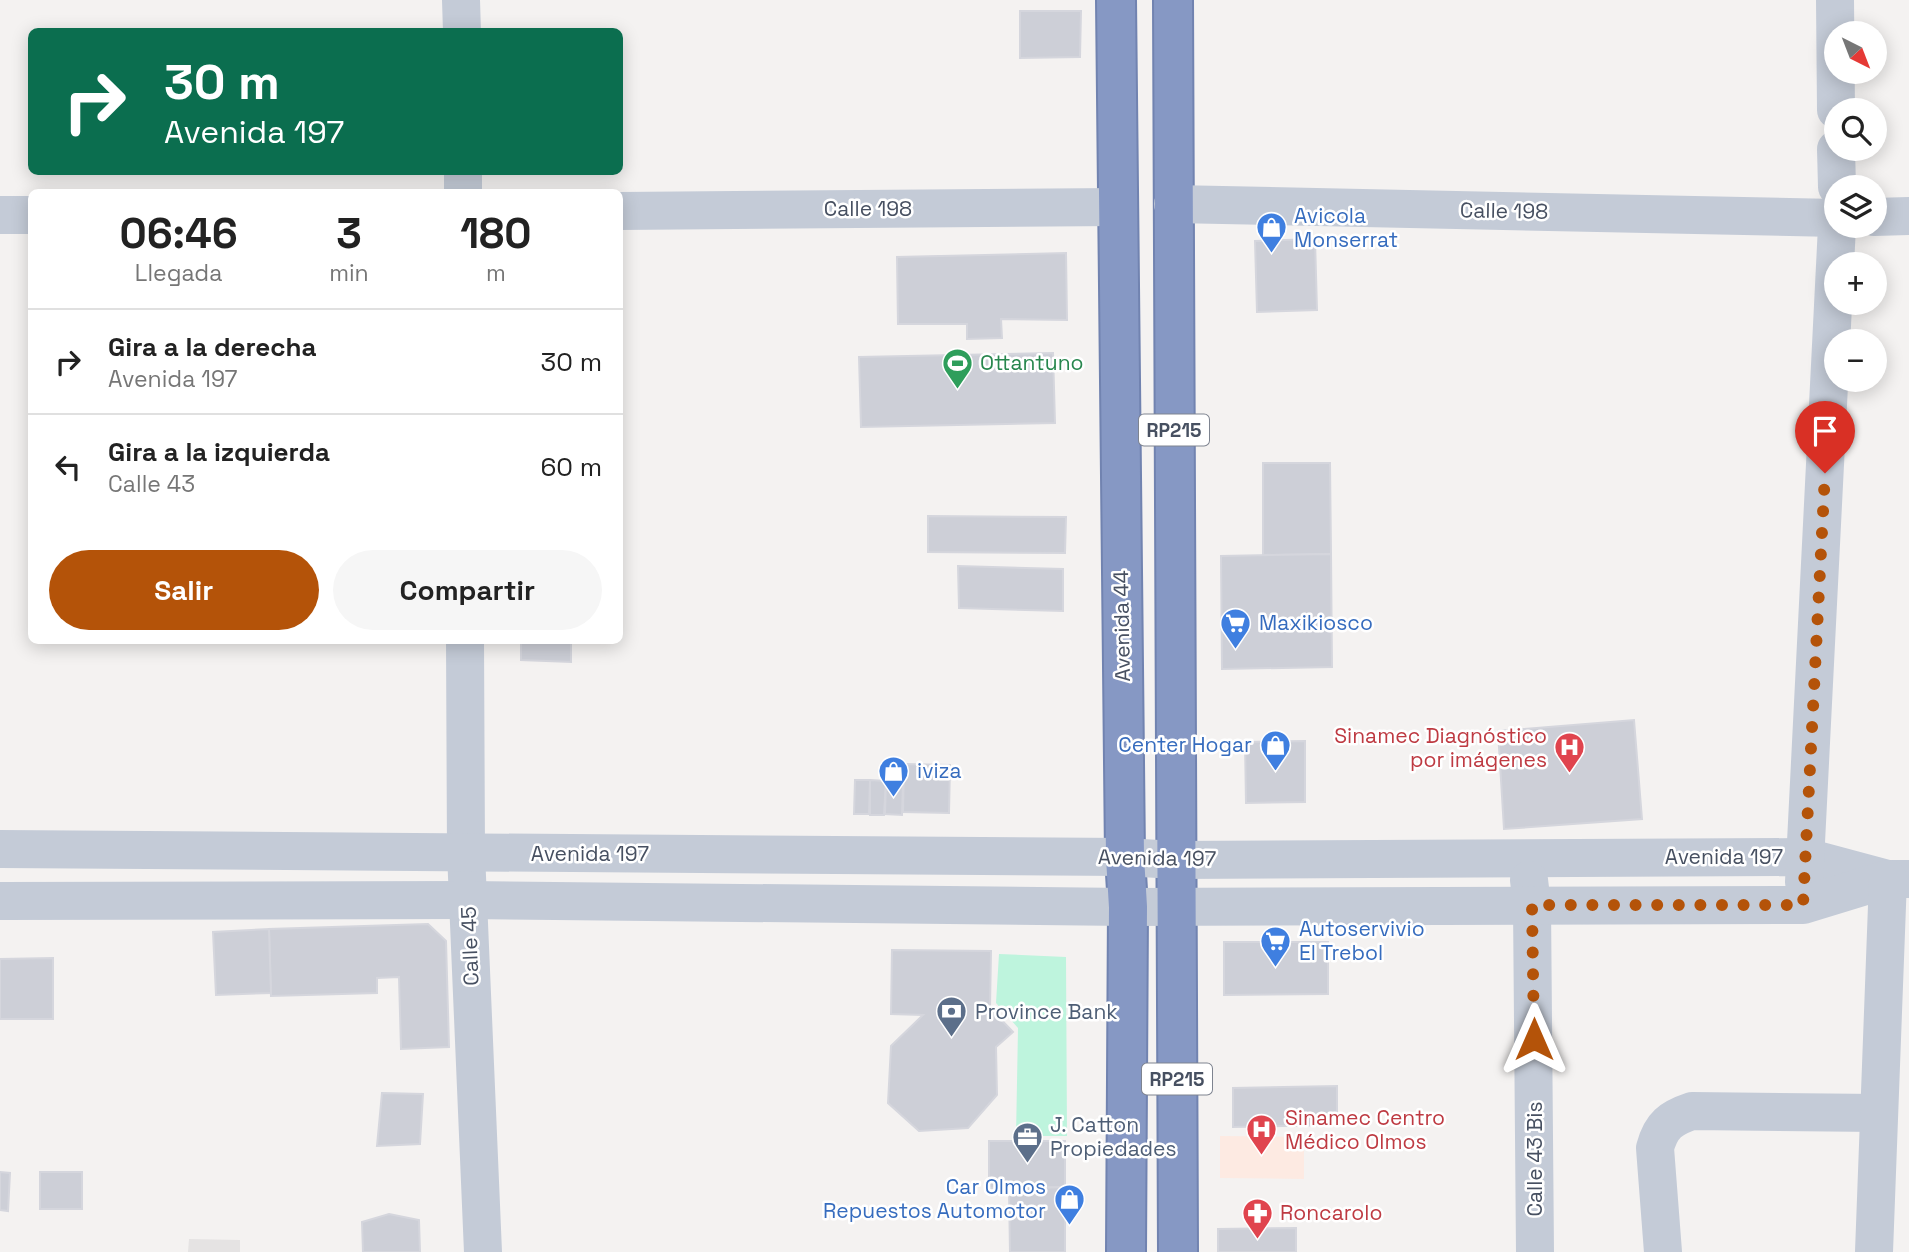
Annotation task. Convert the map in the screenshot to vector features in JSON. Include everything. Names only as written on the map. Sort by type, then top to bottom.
[{"type":"highway","name":"Avenida 44","points":[[1116,0],[1125,857],[1128,907],[1126,1252]]},
{"type":"highway","name":"RP215","points":[[1173,0],[1178,1252]]},
{"type":"street","points":[[461,0],[461,28]]},
{"type":"street","points":[[1835,0],[1836,98]]},
{"type":"street","name":"Calle 198","points":[[1173,204],[1824,218]]},
{"type":"street","name":"Calle 198","points":[[623,211],[1117,207]]},
{"type":"street","points":[[0,215],[28,215]]},
{"type":"street","points":[[1887,217],[1909,216]]},
{"type":"street","points":[[1803,905],[1836,238]]},
{"type":"street","name":"Calle 45","points":[[465,644],[466,853],[483,1252]]},
{"type":"street","name":"Avenida 197","points":[[0,849],[1125,857],[1175,860],[1806,857],[1899,879]]},
{"type":"street","name":"Calle 43 Bis","points":[[1527,857],[1532,905],[1535,1252]]},
{"type":"street","points":[[0,901],[469,900],[1128,907],[1803,905],[1899,879],[1895,1044],[1879,1113],[1874,1252]]},
{"type":"street","points":[[1663,1252],[1655,1148],[1659,1132],[1671,1118],[1692,1111],[1879,1113]]},
{"type":"shaded area","name":"Sinamec Centro Médico Olmos","points":[[1220,1136],[1304,1137],[1304,1179],[1220,1178]]},
{"type":"shaded area","points":[[189,1239],[240,1240],[240,1252],[188,1252]]},
{"type":"green space","points":[[999,954],[1066,957],[1067,1136],[1016,1136],[1018,1028],[996,1003]]},
{"type":"building","points":[[1020,11],[1081,11],[1080,57],[1020,58]]},
{"type":"building","points":[[1315,239],[1317,310],[1257,312],[1255,241]]},
{"type":"building","points":[[1066,253],[1067,320],[1001,319],[1002,338],[967,339],[967,324],[898,324],[897,257]]},
{"type":"building","name":"Ottantuno","points":[[1053,353],[1055,423],[861,427],[859,357]]},
{"type":"building","points":[[1263,463],[1330,463],[1331,554],[1263,555]]},
{"type":"building","points":[[928,516],[1066,517],[1065,553],[928,552]]},
{"type":"building","points":[[1331,554],[1332,667],[1222,669],[1221,556]]},
{"type":"building","points":[[958,566],[1063,569],[1063,611],[959,608]]},
{"type":"building","points":[[521,644],[571,644],[571,662],[521,660]]},
{"type":"building","name":"Sinamec Diagnóstico por imágenes","points":[[1634,720],[1642,819],[1504,829],[1498,731]]},
{"type":"building","name":"Center Hogar","points":[[1305,741],[1305,802],[1246,803],[1245,742]]},
{"type":"building","points":[[904,764],[950,765],[949,813],[903,812]]},
{"type":"building","points":[[855,780],[870,780],[869,814],[854,814]]},
{"type":"building","points":[[870,780],[886,781],[884,815],[870,815]]},
{"type":"building","name":"iviza","points":[[886,781],[903,781],[902,815],[885,814]]},
{"type":"building","points":[[428,924],[446,941],[449,1047],[401,1049],[399,977],[377,978],[377,993],[271,996],[269,929]]},
{"type":"building","points":[[269,929],[271,993],[216,995],[213,932]]},
{"type":"building","name":"Autoservivio El Trebol","points":[[1224,942],[1328,942],[1328,994],[1224,995]]},
{"type":"building","name":"Province Bank","points":[[892,950],[991,951],[990,1008],[1013,1032],[996,1047],[997,1095],[968,1128],[919,1131],[888,1103],[891,1046],[923,1015],[891,1014]]},
{"type":"building","points":[[53,958],[53,1019],[0,1019],[0,959]]},
{"type":"building","points":[[1337,1086],[1337,1125],[1233,1127],[1233,1088]]},
{"type":"building","points":[[382,1093],[423,1094],[420,1144],[377,1146]]},
{"type":"building","name":"J. Catton Propiedades","points":[[989,1141],[1065,1141],[1065,1187],[989,1188]]},
{"type":"building","points":[[0,1172],[10,1173],[8,1211],[0,1210]]},
{"type":"building","points":[[40,1172],[82,1172],[82,1209],[40,1209]]},
{"type":"building","points":[[1065,1187],[1065,1252],[1010,1252],[1009,1189]]},
{"type":"building","points":[[389,1214],[419,1220],[420,1252],[363,1252],[362,1222]]},
{"type":"building","name":"Roncarolo","points":[[1296,1228],[1296,1252],[1218,1252],[1218,1229]]},
{"type":"place","name":"Avicola Monserrat","points":[[1271,255]]},
{"type":"place","name":"Ottantuno","points":[[957,390]]},
{"type":"place","name":"Maxikiosco","points":[[1236,650]]},
{"type":"place","name":"Center Hogar","points":[[1275,772]]},
{"type":"place","name":"Sinamec Diagnóstico por imágenes","points":[[1570,775]]},
{"type":"place","name":"iviza","points":[[894,798]]},
{"type":"place","name":"Autoservivio El Trebol","points":[[1276,968]]},
{"type":"place","name":"Province Bank","points":[[952,1039]]},
{"type":"place","name":"Sinamec Centro Médico Olmos","points":[[1262,1157]]},
{"type":"place","name":"J. Catton Propiedades","points":[[1027,1164]]},
{"type":"place","name":"Car Olmos Repuestos Automotor","points":[[1069,1226]]},
{"type":"place","name":"Roncarolo","points":[[1257,1240]]},
{"type":"route","points":[[1534,1039],[1532,905],[1803,905],[1825,473]]}]
